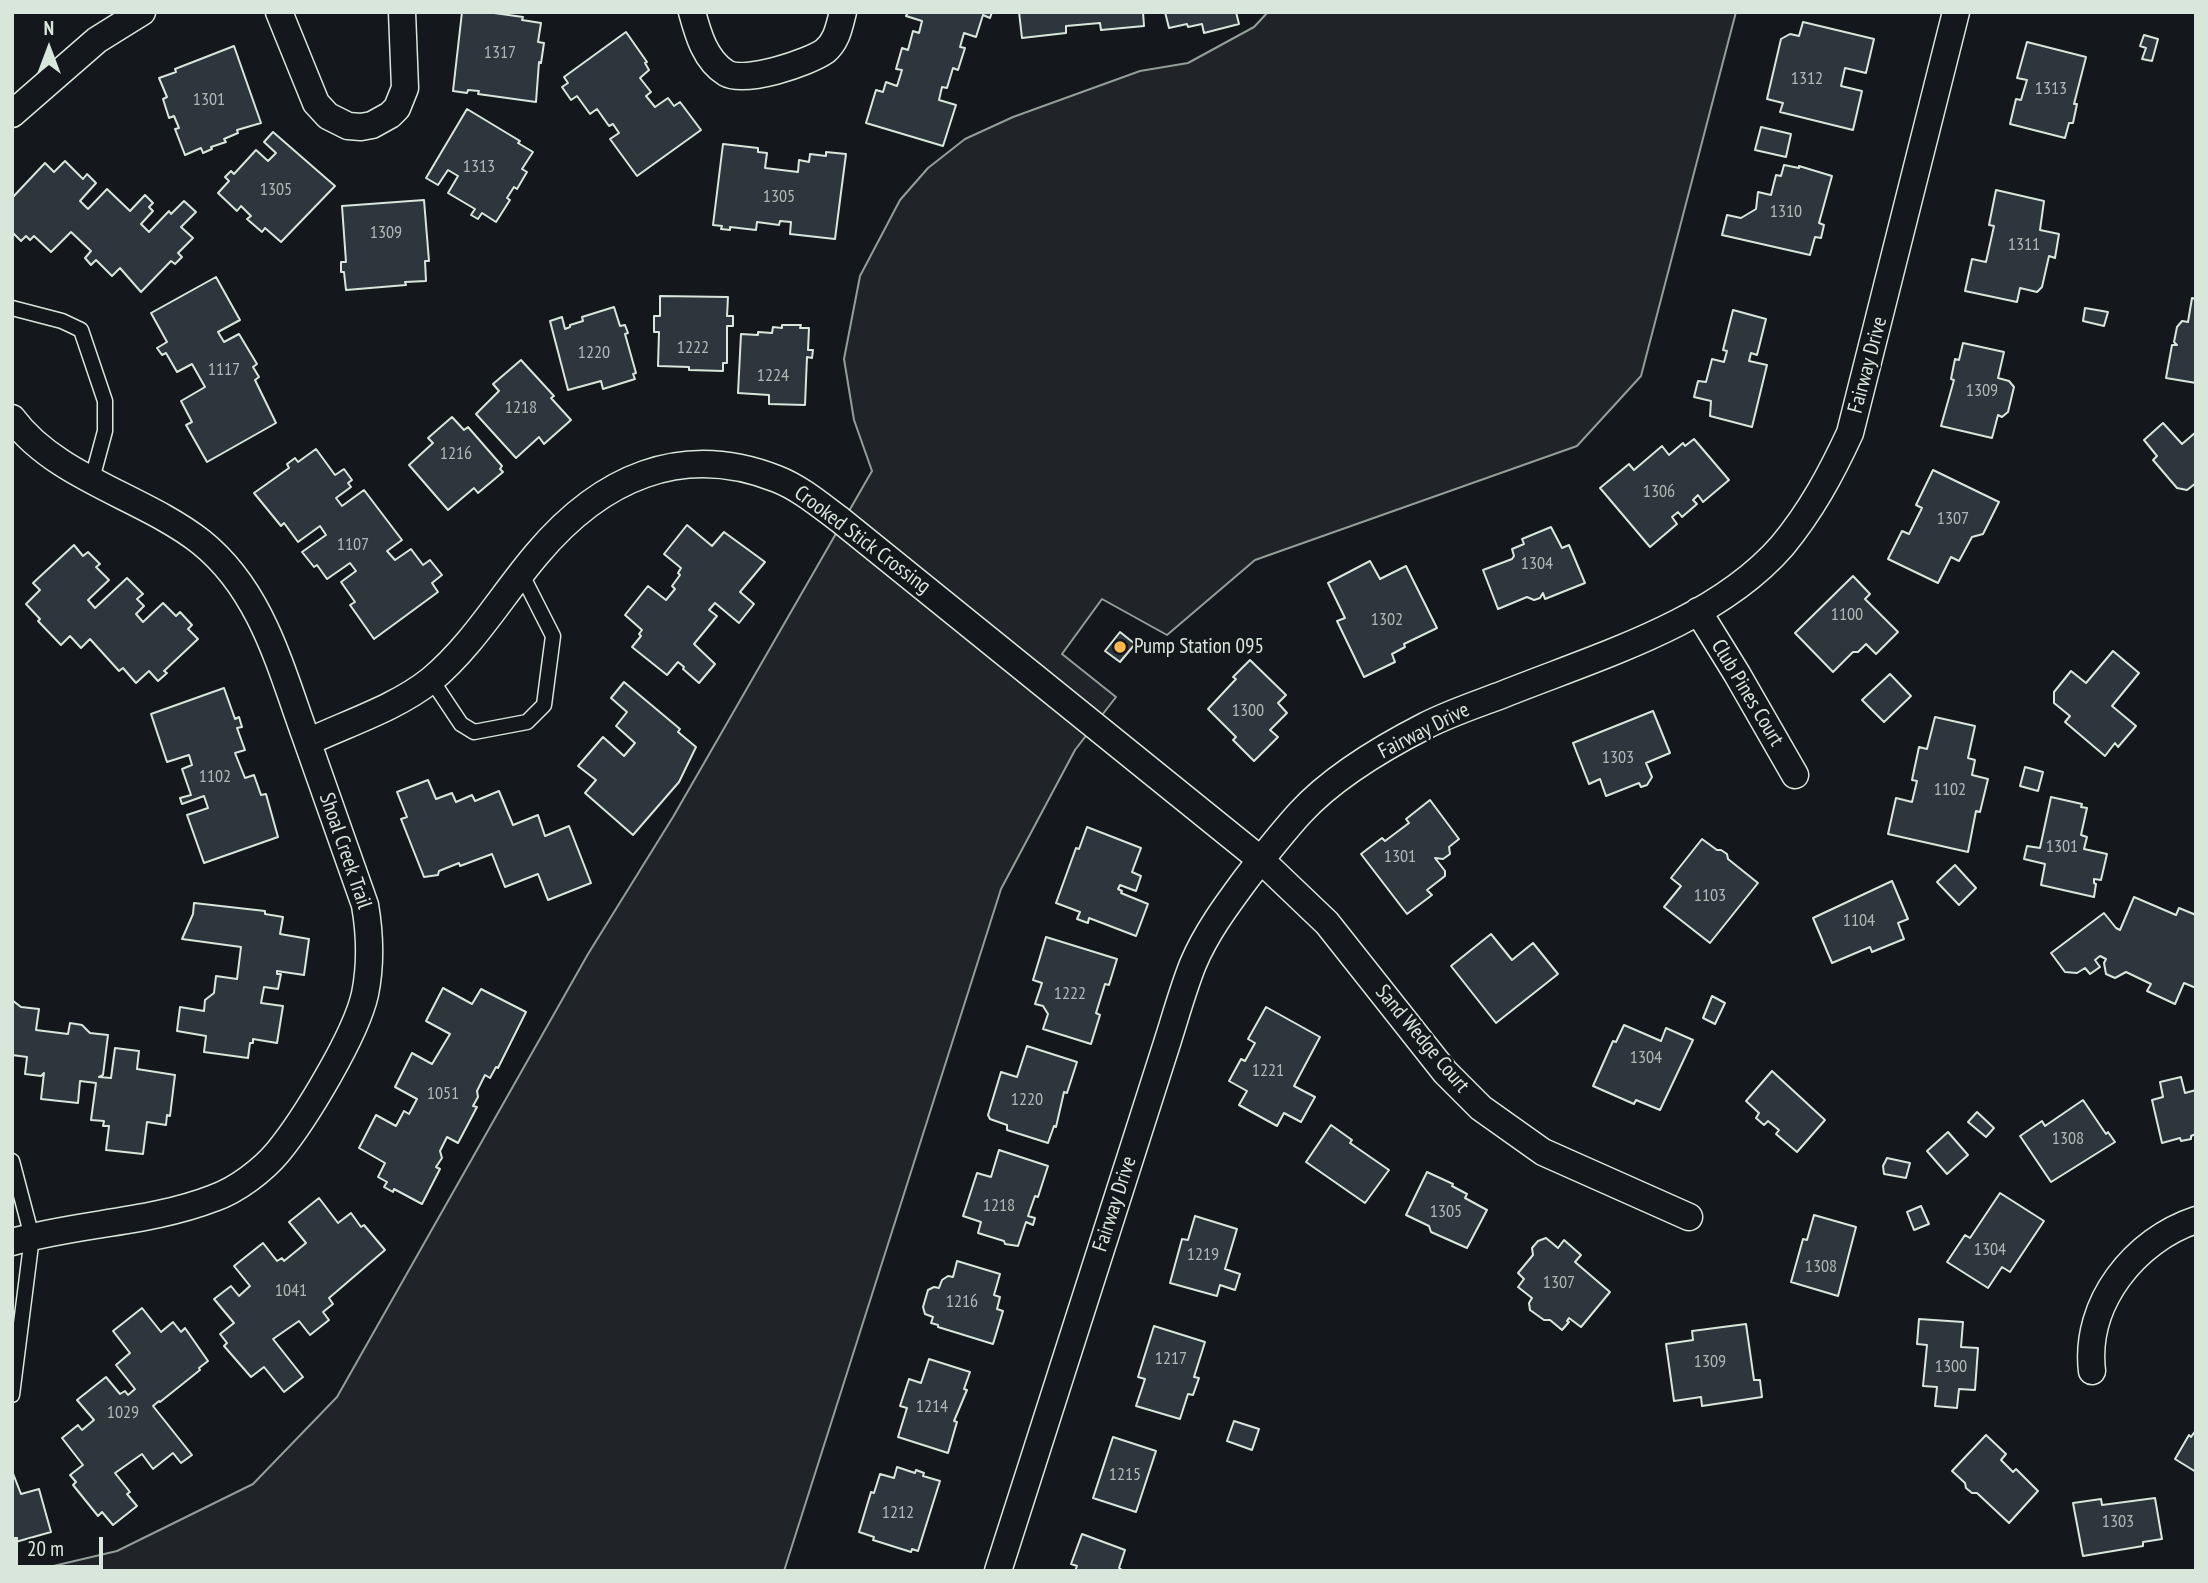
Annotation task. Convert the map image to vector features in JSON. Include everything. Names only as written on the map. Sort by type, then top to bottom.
[{"type":"street","points":[[12,114],[97,40],[142,12]]},
{"type":"street","points":[[279,12],[316,103],[328,116],[348,126],[361,127],[372,125],[390,115],[397,108],[405,88],[402,12]]},
{"type":"street","points":[[692,12],[708,55],[727,73],[741,77],[809,60],[826,50],[836,39],[843,12]]},
{"type":"street","name":"Fairway Drive","points":[[998,1571],[1193,965],[1225,908],[1301,812],[1333,783],[1372,757],[1426,725],[1644,638],[1698,611],[1746,579],[1780,548],[1827,483],[1850,433],[1956,12]]},
{"type":"street","name":"Shoal Creek Trail","points":[[16,431],[38,447],[201,542],[229,568],[244,587],[260,615],[307,742],[365,905],[370,935],[365,996],[351,1032],[310,1105],[279,1151],[263,1167],[216,1198],[163,1212],[22,1240]]},
{"type":"street","name":"Crooked Stick Crossing","points":[[307,742],[405,698],[431,679],[462,648],[556,533],[583,507],[624,481],[650,472],[687,465],[727,465],[776,478],[794,487],[839,519],[1261,860]]},
{"type":"street","name":"Club Pines Court","points":[[1698,611],[1795,775]]},
{"type":"street","name":"Sand Wedge Court","points":[[1261,860],[1327,923],[1445,1072],[1482,1108],[1543,1152],[1689,1217]]},
{"type":"street","points":[[2092,1371],[2095,1328],[2113,1284],[2136,1255],[2154,1239],[2196,1220]]},
{"type":"lane","points":[[12,309],[62,321],[81,330],[105,401],[105,431],[92,479]]},
{"type":"lane","points":[[431,679],[461,724],[474,732],[527,722],[544,705],[553,636],[522,573]]},
{"type":"lane","points":[[12,1161],[22,1240],[12,1395]]},
{"type":"shaded area","points":[[1268,12],[1736,12],[1641,376],[1577,446],[1255,560],[1167,635],[1102,599],[1062,654],[1116,697],[1075,750],[1001,889],[784,1571],[32,1571],[117,1551],[253,1484],[337,1397],[588,954],[673,817],[872,471],[854,420],[844,359],[860,276],[900,200],[928,168],[965,139],[1013,117],[1140,71],[1188,63],[1254,27]]},
{"type":"building","points":[[462,12],[523,17],[522,20],[541,23],[538,42],[544,43],[541,63],[539,62],[536,102],[478,94],[479,91],[453,91]]},
{"type":"building","points":[[908,12],[992,12],[990,18],[983,15],[976,37],[964,33],[960,47],[965,48],[958,70],[953,68],[947,88],[942,87],[939,100],[956,105],[943,146],[866,123],[876,90],[883,92],[886,82],[897,86],[902,70],[896,69],[902,48],[908,50],[913,31],[919,33],[922,21],[906,16]]},
{"type":"building","points":[[1019,12],[1143,12],[1144,26],[1101,30],[1100,23],[1066,26],[1066,33],[1022,38]]},
{"type":"building","points":[[1165,12],[1236,12],[1239,24],[1204,33],[1202,24],[1169,28]]},
{"type":"building","points":[[1803,22],[1874,39],[1866,73],[1845,68],[1841,86],[1862,91],[1853,130],[1780,112],[1783,103],[1767,99],[1781,39],[1790,34],[1799,36]]},
{"type":"building","points":[[626,32],[647,62],[645,63],[649,70],[640,78],[651,92],[646,96],[655,107],[668,98],[674,106],[680,102],[701,130],[637,176],[610,139],[619,133],[613,124],[609,126],[597,109],[590,114],[577,96],[571,100],[562,87],[568,83],[564,77]]},
{"type":"building","points":[[2144,35],[2158,39],[2152,61],[2142,59],[2146,48],[2140,46]]},
{"type":"building","points":[[2027,42],[2086,57],[2074,104],[2077,104],[2073,123],[2069,123],[2065,138],[2010,124],[2016,99],[2021,100],[2027,80],[2017,78]]},
{"type":"building","points":[[234,46],[261,123],[237,130],[238,133],[224,139],[226,142],[203,153],[201,148],[185,155],[175,129],[179,128],[174,116],[169,118],[163,99],[167,97],[159,78]]},
{"type":"building","points":[[467,109],[520,141],[518,143],[533,152],[522,169],[527,172],[517,189],[514,187],[507,198],[510,200],[496,222],[482,213],[478,219],[471,215],[475,209],[448,193],[458,176],[448,170],[438,185],[426,178]]},
{"type":"building","points":[[1761,127],[1791,134],[1786,157],[1755,150]]},
{"type":"building","points":[[273,132],[335,186],[281,242],[265,228],[262,232],[247,219],[251,216],[241,206],[237,211],[218,193],[229,181],[225,177],[231,171],[234,174],[256,150],[268,161],[276,153],[264,142]]},
{"type":"building","points":[[723,144],[758,148],[758,152],[767,153],[765,168],[798,172],[799,160],[809,162],[810,154],[846,154],[835,239],[790,234],[791,222],[780,221],[779,225],[757,222],[756,230],[730,227],[730,230],[721,229],[722,226],[713,225]]},
{"type":"building","points":[[65,161],[83,179],[87,174],[96,183],[80,201],[88,209],[107,189],[130,211],[145,195],[153,203],[149,207],[153,211],[141,224],[149,232],[169,211],[171,214],[184,201],[196,212],[181,227],[193,238],[178,253],[182,257],[175,264],[171,261],[141,292],[120,268],[112,276],[96,260],[91,265],[85,258],[91,251],[71,232],[51,252],[34,236],[30,240],[26,236],[21,241],[12,232],[12,198],[45,163],[54,172]]},
{"type":"building","points":[[1784,165],[1799,166],[1832,176],[1819,223],[1824,225],[1821,238],[1815,237],[1810,255],[1722,235],[1727,215],[1741,218],[1756,209],[1758,192],[1771,195],[1776,175],[1781,176]]},
{"type":"building","points":[[1996,190],[2044,201],[2040,230],[2059,234],[2055,258],[2049,256],[2042,287],[2037,292],[2020,288],[2017,302],[1965,291],[1972,259],[1986,262],[1994,226],[1989,225]]},
{"type":"building","points":[[424,200],[429,261],[425,261],[426,281],[346,290],[344,272],[341,272],[341,262],[346,262],[342,206]]},
{"type":"building","points":[[216,277],[240,320],[218,332],[224,342],[239,334],[257,364],[253,367],[259,377],[255,380],[276,423],[207,462],[186,425],[192,422],[181,401],[205,387],[192,364],[177,372],[166,353],[162,355],[157,348],[167,342],[151,313]]},
{"type":"building","points":[[660,296],[728,297],[727,316],[733,316],[733,326],[727,326],[727,363],[723,363],[723,371],[658,366],[659,332],[654,332],[654,316],[660,316]]},
{"type":"building","points":[[2192,298],[2196,299],[2196,383],[2166,378],[2172,345],[2177,345],[2174,342],[2177,327],[2182,321],[2188,322]]},
{"type":"building","points":[[614,307],[620,326],[625,325],[628,333],[625,334],[636,373],[633,374],[635,379],[603,389],[601,381],[568,390],[550,321],[562,317],[565,329],[583,321],[582,317]]},
{"type":"building","points":[[2085,308],[2108,312],[2104,326],[2083,321]]},
{"type":"building","points":[[1733,310],[1766,319],[1757,355],[1751,353],[1749,361],[1767,365],[1752,427],[1710,416],[1711,401],[1694,397],[1698,381],[1706,382],[1712,359],[1724,362],[1727,351],[1723,350]]},
{"type":"building","points":[[782,325],[809,328],[808,350],[813,350],[812,358],[807,357],[805,405],[769,404],[769,395],[738,393],[741,334],[772,333],[773,327],[782,328]]},
{"type":"building","points":[[1963,343],[2004,352],[1998,378],[2009,381],[2014,387],[2008,412],[2002,417],[1998,415],[1992,438],[1941,426],[1954,380],[1951,379],[1955,359],[1959,360]]},
{"type":"building","points":[[521,360],[554,396],[551,398],[571,420],[544,444],[539,437],[516,458],[476,414],[499,391],[493,384]]},
{"type":"building","points":[[452,417],[464,430],[468,427],[502,466],[500,469],[503,472],[478,493],[474,488],[448,510],[409,465],[433,443],[428,438]]},
{"type":"building","points":[[2163,423],[2182,444],[2196,432],[2196,483],[2187,490],[2177,488],[2153,460],[2157,456],[2144,440]]},
{"type":"building","points":[[1694,439],[1729,480],[1703,502],[1698,495],[1693,500],[1697,504],[1682,517],[1678,512],[1672,517],[1677,524],[1650,547],[1600,488],[1629,464],[1634,470],[1662,446],[1669,455],[1683,443],[1685,446]]},
{"type":"building","points":[[316,449],[335,475],[344,469],[352,480],[348,483],[351,487],[336,498],[342,506],[364,490],[402,540],[387,551],[395,560],[411,549],[423,565],[430,560],[442,575],[432,583],[438,592],[374,639],[350,605],[355,602],[341,582],[356,571],[350,563],[327,579],[317,565],[314,567],[302,552],[326,535],[320,526],[298,542],[284,523],[281,526],[254,493],[289,468],[287,464],[295,458],[298,462]]},
{"type":"building","points":[[1933,470],[1999,502],[1983,534],[1972,537],[1959,561],[1951,557],[1938,583],[1888,559],[1902,531],[1909,534],[1922,508],[1916,505]]},
{"type":"building","points":[[687,525],[712,546],[724,532],[765,562],[740,592],[754,604],[739,623],[715,603],[709,610],[717,616],[694,644],[715,664],[699,683],[678,662],[667,675],[632,647],[641,636],[639,634],[642,630],[625,615],[648,586],[666,600],[675,589],[672,586],[680,575],[678,573],[681,568],[664,554]]},
{"type":"building","points":[[1551,527],[1562,548],[1569,545],[1585,583],[1545,599],[1543,593],[1540,598],[1534,600],[1527,597],[1498,609],[1483,570],[1512,559],[1512,549],[1524,544],[1522,539]]},
{"type":"building","points":[[74,545],[83,556],[88,552],[100,564],[96,567],[109,580],[88,600],[95,608],[127,578],[143,594],[137,599],[144,606],[136,614],[143,622],[163,603],[176,616],[180,612],[192,625],[188,629],[198,639],[164,671],[167,673],[158,681],[149,671],[136,683],[123,668],[119,671],[90,639],[81,648],[70,636],[61,645],[26,604],[40,590],[33,583]]},
{"type":"building","points":[[1370,561],[1380,579],[1406,566],[1437,628],[1404,644],[1405,647],[1392,654],[1395,662],[1364,677],[1337,621],[1345,618],[1328,583]]},
{"type":"building","points":[[1853,576],[1870,594],[1865,599],[1898,632],[1876,654],[1866,644],[1858,652],[1853,652],[1833,672],[1795,633]]},
{"type":"building","name":"Pump Station 095","points":[[1120,632],[1135,644],[1120,662],[1105,651]]},
{"type":"building","points":[[2113,651],[2139,673],[2112,706],[2136,726],[2118,747],[2115,743],[2105,756],[2065,722],[2070,716],[2054,703],[2054,692],[2071,671],[2086,683]]},
{"type":"building","points":[[1250,660],[1286,695],[1278,703],[1287,713],[1270,730],[1278,737],[1254,761],[1233,740],[1236,737],[1208,709]]},
{"type":"building","points":[[1890,674],[1911,696],[1884,722],[1862,700]]},
{"type":"building","points":[[624,682],[680,729],[678,732],[696,747],[679,782],[633,835],[585,793],[596,780],[578,766],[603,737],[624,756],[635,743],[616,726],[627,712],[611,698]]},
{"type":"building","points":[[224,688],[235,719],[239,717],[242,727],[237,728],[245,750],[235,753],[245,778],[254,775],[261,795],[266,794],[278,837],[204,863],[187,815],[208,808],[204,796],[182,804],[180,798],[191,795],[182,769],[192,765],[189,755],[167,762],[151,714]]},
{"type":"building","points":[[1653,711],[1670,753],[1646,763],[1652,777],[1647,785],[1641,787],[1639,783],[1606,796],[1600,779],[1589,784],[1573,743]]},
{"type":"building","points":[[1935,717],[1975,726],[1968,758],[1975,760],[1972,775],[1988,779],[1980,812],[1976,811],[1968,852],[1888,834],[1896,798],[1912,802],[1917,781],[1912,780],[1919,747],[1927,749]]},
{"type":"building","points":[[2025,767],[2043,772],[2038,791],[2020,786]]},
{"type":"building","points":[[428,780],[436,799],[452,793],[456,802],[472,795],[475,801],[499,791],[513,825],[538,815],[545,836],[569,826],[591,883],[548,900],[538,874],[505,887],[492,854],[460,866],[459,863],[439,871],[438,875],[424,877],[401,819],[407,817],[397,792]]},
{"type":"building","points":[[2051,797],[2082,804],[2081,807],[2087,808],[2081,835],[2087,837],[2084,849],[2107,854],[2101,880],[2094,879],[2094,897],[2041,885],[2045,864],[2024,859],[2027,846],[2040,848]]},
{"type":"building","points":[[1430,800],[1459,839],[1449,847],[1450,854],[1443,859],[1435,858],[1445,871],[1445,876],[1427,890],[1432,895],[1407,914],[1361,854],[1382,838],[1385,841],[1409,823],[1406,819]]},
{"type":"building","points":[[1087,827],[1141,848],[1132,872],[1141,876],[1136,891],[1120,885],[1118,889],[1121,893],[1148,904],[1136,936],[1089,918],[1088,923],[1077,919],[1080,912],[1056,903],[1076,848],[1079,849]]},
{"type":"building","points":[[1702,839],[1727,854],[1728,859],[1758,883],[1710,943],[1664,907],[1681,886],[1671,878]]},
{"type":"building","points":[[1955,865],[1976,888],[1959,905],[1937,882]]},
{"type":"building","points":[[1892,881],[1908,919],[1898,923],[1904,939],[1872,952],[1870,947],[1832,963],[1813,918]]},
{"type":"building","points":[[2134,897],[2176,915],[2179,908],[2196,915],[2196,988],[2184,983],[2175,1004],[2147,991],[2151,984],[2126,972],[2115,978],[2106,974],[2106,959],[2100,956],[2095,960],[2100,967],[2090,974],[2085,968],[2077,973],[2065,972],[2051,953],[2104,913],[2120,930]]},
{"type":"building","points":[[194,903],[265,911],[265,914],[283,917],[280,934],[309,939],[304,975],[277,971],[277,974],[281,974],[278,989],[264,987],[261,1003],[283,1006],[277,1043],[253,1039],[248,1058],[204,1052],[206,1036],[177,1031],[180,1007],[204,1011],[205,1000],[214,993],[216,976],[237,979],[241,947],[182,939],[193,914]]},
{"type":"building","points":[[1491,934],[1512,960],[1533,943],[1558,974],[1496,1023],[1451,966]]},
{"type":"building","points":[[1046,937],[1117,959],[1109,985],[1105,984],[1096,1013],[1100,1015],[1091,1044],[1043,1029],[1048,1014],[1043,1006],[1035,1004],[1042,983],[1033,980]]},
{"type":"building","points":[[443,988],[472,1004],[481,989],[526,1012],[498,1068],[496,1067],[490,1078],[485,1075],[473,1106],[477,1107],[458,1143],[447,1137],[440,1151],[442,1158],[436,1167],[440,1169],[422,1204],[394,1189],[393,1192],[384,1187],[387,1182],[378,1177],[385,1163],[359,1148],[376,1115],[396,1126],[404,1111],[409,1114],[417,1099],[395,1087],[412,1053],[432,1064],[450,1034],[426,1021]]},
{"type":"building","points":[[1712,996],[1725,1003],[1715,1024],[1703,1018]]},
{"type":"building","points":[[12,1000],[21,1007],[39,1009],[36,1030],[68,1034],[70,1023],[82,1025],[90,1033],[108,1035],[103,1075],[99,1077],[111,1078],[115,1048],[139,1051],[137,1069],[175,1075],[170,1116],[167,1115],[166,1125],[147,1122],[143,1154],[106,1150],[109,1126],[103,1126],[104,1121],[91,1120],[96,1083],[80,1081],[78,1103],[41,1099],[44,1073],[41,1076],[25,1074],[27,1057],[12,1055]]},
{"type":"building","points":[[1266,1007],[1320,1037],[1294,1086],[1315,1097],[1301,1122],[1284,1113],[1277,1126],[1239,1105],[1247,1091],[1229,1081],[1241,1059],[1245,1061],[1255,1043],[1248,1039]]},
{"type":"building","points":[[1624,1025],[1661,1041],[1666,1028],[1693,1040],[1660,1110],[1636,1100],[1634,1104],[1593,1086],[1613,1041],[1616,1042]]},
{"type":"building","points":[[1027,1046],[1077,1062],[1067,1093],[1064,1092],[1056,1127],[1054,1126],[1048,1143],[1007,1130],[1007,1125],[990,1119],[988,1115],[1001,1072],[1017,1077]]},
{"type":"building","points":[[1772,1071],[1825,1120],[1797,1152],[1776,1134],[1779,1130],[1768,1121],[1764,1125],[1756,1118],[1759,1113],[1746,1101]]},
{"type":"building","points":[[2181,1077],[2185,1093],[2196,1090],[2196,1134],[2191,1136],[2191,1139],[2181,1141],[2180,1138],[2162,1143],[2152,1100],[2163,1097],[2160,1082]]},
{"type":"building","points":[[2083,1100],[2106,1134],[2108,1132],[2115,1142],[2051,1182],[2020,1136],[2042,1121],[2045,1126]]},
{"type":"building","points":[[1977,1112],[1994,1128],[1986,1137],[1968,1122]]},
{"type":"building","points":[[1331,1125],[1352,1140],[1350,1143],[1389,1170],[1365,1203],[1306,1162]]},
{"type":"building","points":[[1948,1132],[1968,1155],[1947,1174],[1927,1151]]},
{"type":"building","points":[[999,1150],[1048,1166],[1038,1197],[1035,1196],[1028,1216],[1035,1218],[1033,1225],[1026,1222],[1018,1246],[1005,1244],[1004,1241],[978,1233],[981,1222],[963,1216],[977,1173],[991,1177]]},
{"type":"building","points":[[1887,1158],[1910,1163],[1906,1178],[1884,1174],[1883,1166]]},
{"type":"building","points":[[1427,1172],[1453,1184],[1452,1186],[1467,1194],[1465,1198],[1487,1210],[1467,1248],[1431,1232],[1429,1226],[1406,1215]]},
{"type":"building","points":[[2000,1193],[2044,1221],[2010,1272],[2002,1267],[1988,1288],[1947,1262],[1965,1235],[1970,1238]]},
{"type":"building","points":[[319,1198],[338,1223],[351,1213],[361,1227],[364,1225],[385,1250],[329,1298],[333,1304],[323,1312],[329,1320],[310,1335],[299,1321],[273,1339],[303,1377],[284,1392],[264,1367],[251,1377],[224,1346],[227,1343],[220,1334],[234,1323],[214,1299],[231,1286],[239,1296],[250,1286],[234,1266],[263,1243],[277,1261],[282,1258],[284,1261],[306,1243],[289,1222]]},
{"type":"building","points":[[1921,1206],[1929,1224],[1914,1230],[1907,1212]]},
{"type":"building","points":[[1814,1215],[1856,1227],[1838,1296],[1791,1282],[1803,1239],[1807,1240]]},
{"type":"building","points":[[1195,1216],[1237,1229],[1225,1269],[1240,1274],[1235,1290],[1220,1285],[1217,1296],[1170,1283],[1182,1239],[1188,1240]]},
{"type":"building","points":[[1546,1238],[1558,1248],[1564,1240],[1581,1255],[1575,1262],[1610,1292],[1581,1327],[1569,1318],[1562,1330],[1550,1320],[1544,1320],[1530,1310],[1529,1303],[1532,1298],[1518,1287],[1524,1279],[1518,1273],[1533,1255],[1532,1248],[1538,1241]]},
{"type":"building","points":[[957,1261],[1000,1274],[994,1295],[1000,1297],[997,1309],[1003,1311],[993,1344],[938,1327],[931,1323],[933,1317],[925,1314],[923,1307],[928,1290],[939,1288],[942,1280],[948,1276],[953,1277]]},
{"type":"building","points":[[142,1308],[161,1332],[173,1322],[181,1332],[185,1328],[208,1361],[153,1406],[192,1455],[181,1463],[173,1453],[153,1469],[142,1454],[115,1473],[137,1506],[113,1525],[102,1512],[98,1516],[73,1485],[76,1482],[70,1475],[83,1465],[62,1438],[78,1425],[82,1430],[94,1420],[77,1400],[106,1377],[120,1394],[125,1391],[128,1395],[135,1389],[116,1365],[130,1353],[113,1331]]},
{"type":"building","points":[[1919,1319],[1963,1322],[1961,1347],[1978,1348],[1975,1390],[1959,1389],[1957,1408],[1935,1406],[1937,1387],[1923,1386],[1927,1345],[1917,1344]]},
{"type":"building","points":[[1746,1324],[1754,1380],[1760,1380],[1762,1397],[1702,1406],[1701,1397],[1674,1401],[1666,1344],[1693,1340],[1692,1331]]},
{"type":"building","points":[[1154,1326],[1205,1342],[1194,1377],[1199,1378],[1193,1395],[1188,1394],[1180,1419],[1136,1406],[1145,1379],[1138,1377]]},
{"type":"building","points":[[929,1359],[970,1372],[964,1389],[967,1390],[954,1421],[957,1422],[948,1453],[898,1437],[907,1408],[900,1406],[909,1379],[921,1383]]},
{"type":"building","points":[[1234,1421],[1259,1429],[1252,1450],[1227,1441]]},
{"type":"building","points":[[2196,1430],[2196,1472],[2175,1459],[2189,1435],[2191,1437]]},
{"type":"building","points":[[1986,1435],[2006,1454],[2001,1460],[2013,1472],[2016,1469],[2038,1491],[2009,1523],[1977,1493],[1966,1488],[1965,1483],[1952,1471]]},
{"type":"building","points":[[1113,1437],[1156,1451],[1136,1512],[1093,1498]]},
{"type":"building","points":[[897,1467],[915,1473],[916,1470],[924,1473],[923,1476],[940,1481],[918,1551],[912,1549],[911,1552],[873,1540],[874,1537],[859,1532],[871,1492],[874,1493],[880,1474],[894,1478]]},
{"type":"building","points":[[12,1471],[21,1494],[39,1489],[51,1532],[12,1543]]},
{"type":"building","points":[[2155,1498],[2162,1539],[2143,1542],[2143,1546],[2083,1556],[2073,1503],[2101,1499],[2102,1505]]},
{"type":"building","points":[[1082,1534],[1125,1550],[1119,1568],[1124,1571],[1075,1571],[1077,1566],[1071,1564]]},
{"type":"place","name":"Pump Station 095","points":[[1120,647]]}]
